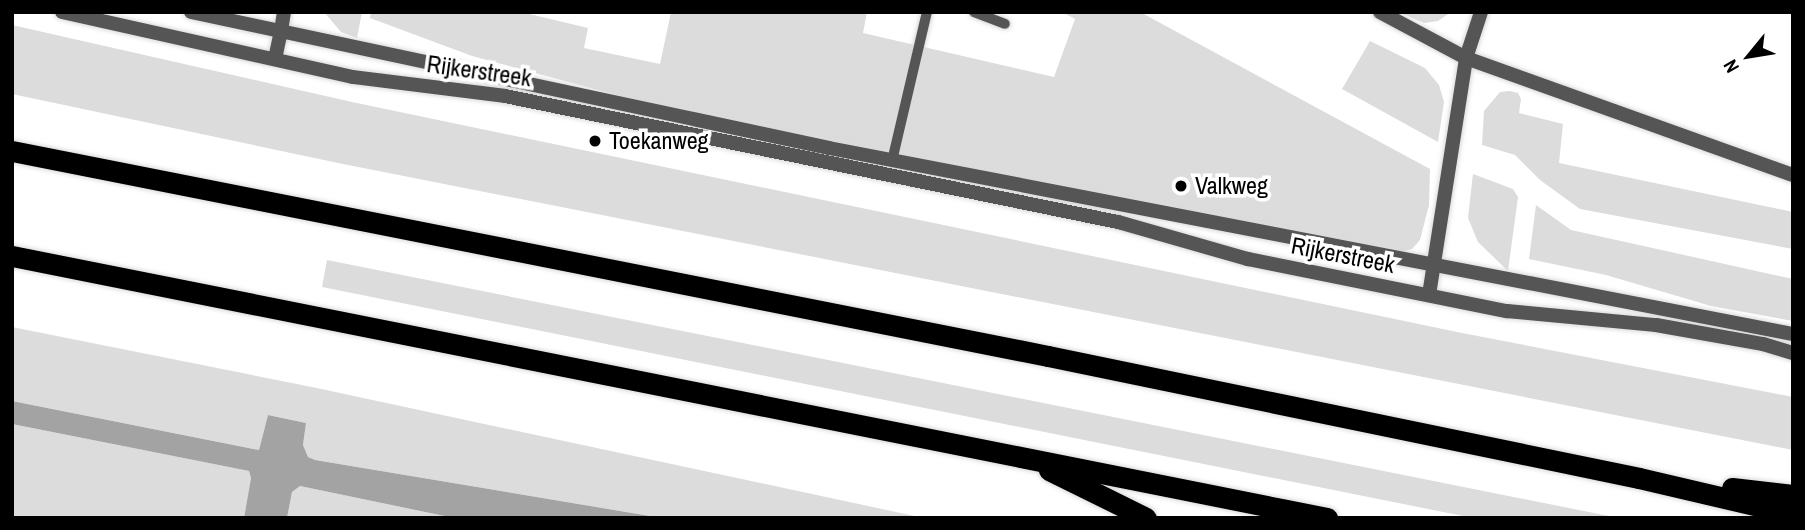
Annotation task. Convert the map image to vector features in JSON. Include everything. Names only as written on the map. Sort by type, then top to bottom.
[{"type":"highway","points":[[12,151],[410,228],[1639,478],[1793,514]]},
{"type":"highway","points":[[12,256],[1327,518]]},
{"type":"highway","points":[[1022,457],[1146,518]]},
{"type":"highway","points":[[1639,478],[1793,495]]},
{"type":"street","name":"Rijkerstreek","points":[[62,12],[353,77],[505,96],[1793,334]]},
{"type":"street","name":"Rijkerstreek","points":[[191,12],[890,168],[1118,222],[1248,259],[1507,311],[1656,325],[1763,344],[1793,353]]},
{"type":"street","points":[[275,59],[284,12]]},
{"type":"street","points":[[1380,12],[1466,58],[1793,175]]},
{"type":"street","points":[[1429,295],[1466,58],[1481,12]]},
{"type":"lane","points":[[890,168],[927,12]]},
{"type":"lane","points":[[974,12],[1004,24]]},
{"type":"shaded area","points":[[324,12],[362,12],[357,38],[341,32]]},
{"type":"shaded area","points":[[371,12],[521,12],[588,28],[584,48],[660,64],[671,12],[867,12],[863,33],[1054,77],[1075,19],[1062,12],[1140,12],[1430,169],[1429,205],[1420,240],[1412,249],[1388,255],[669,109],[472,56],[370,18]]},
{"type":"shaded area","points":[[1399,12],[1451,12],[1438,21],[1424,23]]},
{"type":"shaded area","points":[[12,25],[352,102],[1462,333],[1793,397],[1793,450],[343,164],[12,94]]},
{"type":"shaded area","points":[[1370,41],[1425,68],[1439,85],[1444,102],[1438,142],[1342,89]]},
{"type":"shaded area","points":[[1500,92],[1518,93],[1521,99],[1519,113],[1563,124],[1559,163],[1793,212],[1793,249],[1580,209],[1540,180],[1515,155],[1482,145],[1484,111]]},
{"type":"shaded area","points":[[1473,174],[1513,189],[1518,197],[1508,271],[1478,242],[1468,218]]},
{"type":"shaded area","points":[[1536,205],[1571,230],[1793,279],[1793,321],[1711,306],[1606,275],[1529,259]]},
{"type":"shaded area","points":[[327,260],[1619,518],[1473,518],[322,287]]},
{"type":"shaded area","points":[[12,327],[312,387],[924,518],[662,518],[315,460],[308,457],[303,445],[306,423],[268,415],[259,450],[12,401]]},
{"type":"shaded area","points":[[12,401],[259,450],[268,415],[306,423],[303,445],[308,457],[315,460],[662,518],[454,518],[300,486],[292,492],[287,518],[244,518],[251,478],[249,471],[12,424]]},
{"type":"shaded area","points":[[12,424],[249,471],[251,478],[244,518],[12,518]]},
{"type":"shaded area","points":[[300,486],[454,518],[287,518],[292,492]]},
{"type":"place","name":"Toekanweg","points":[[595,141]]},
{"type":"place","name":"Valkweg","points":[[1181,186]]}]
